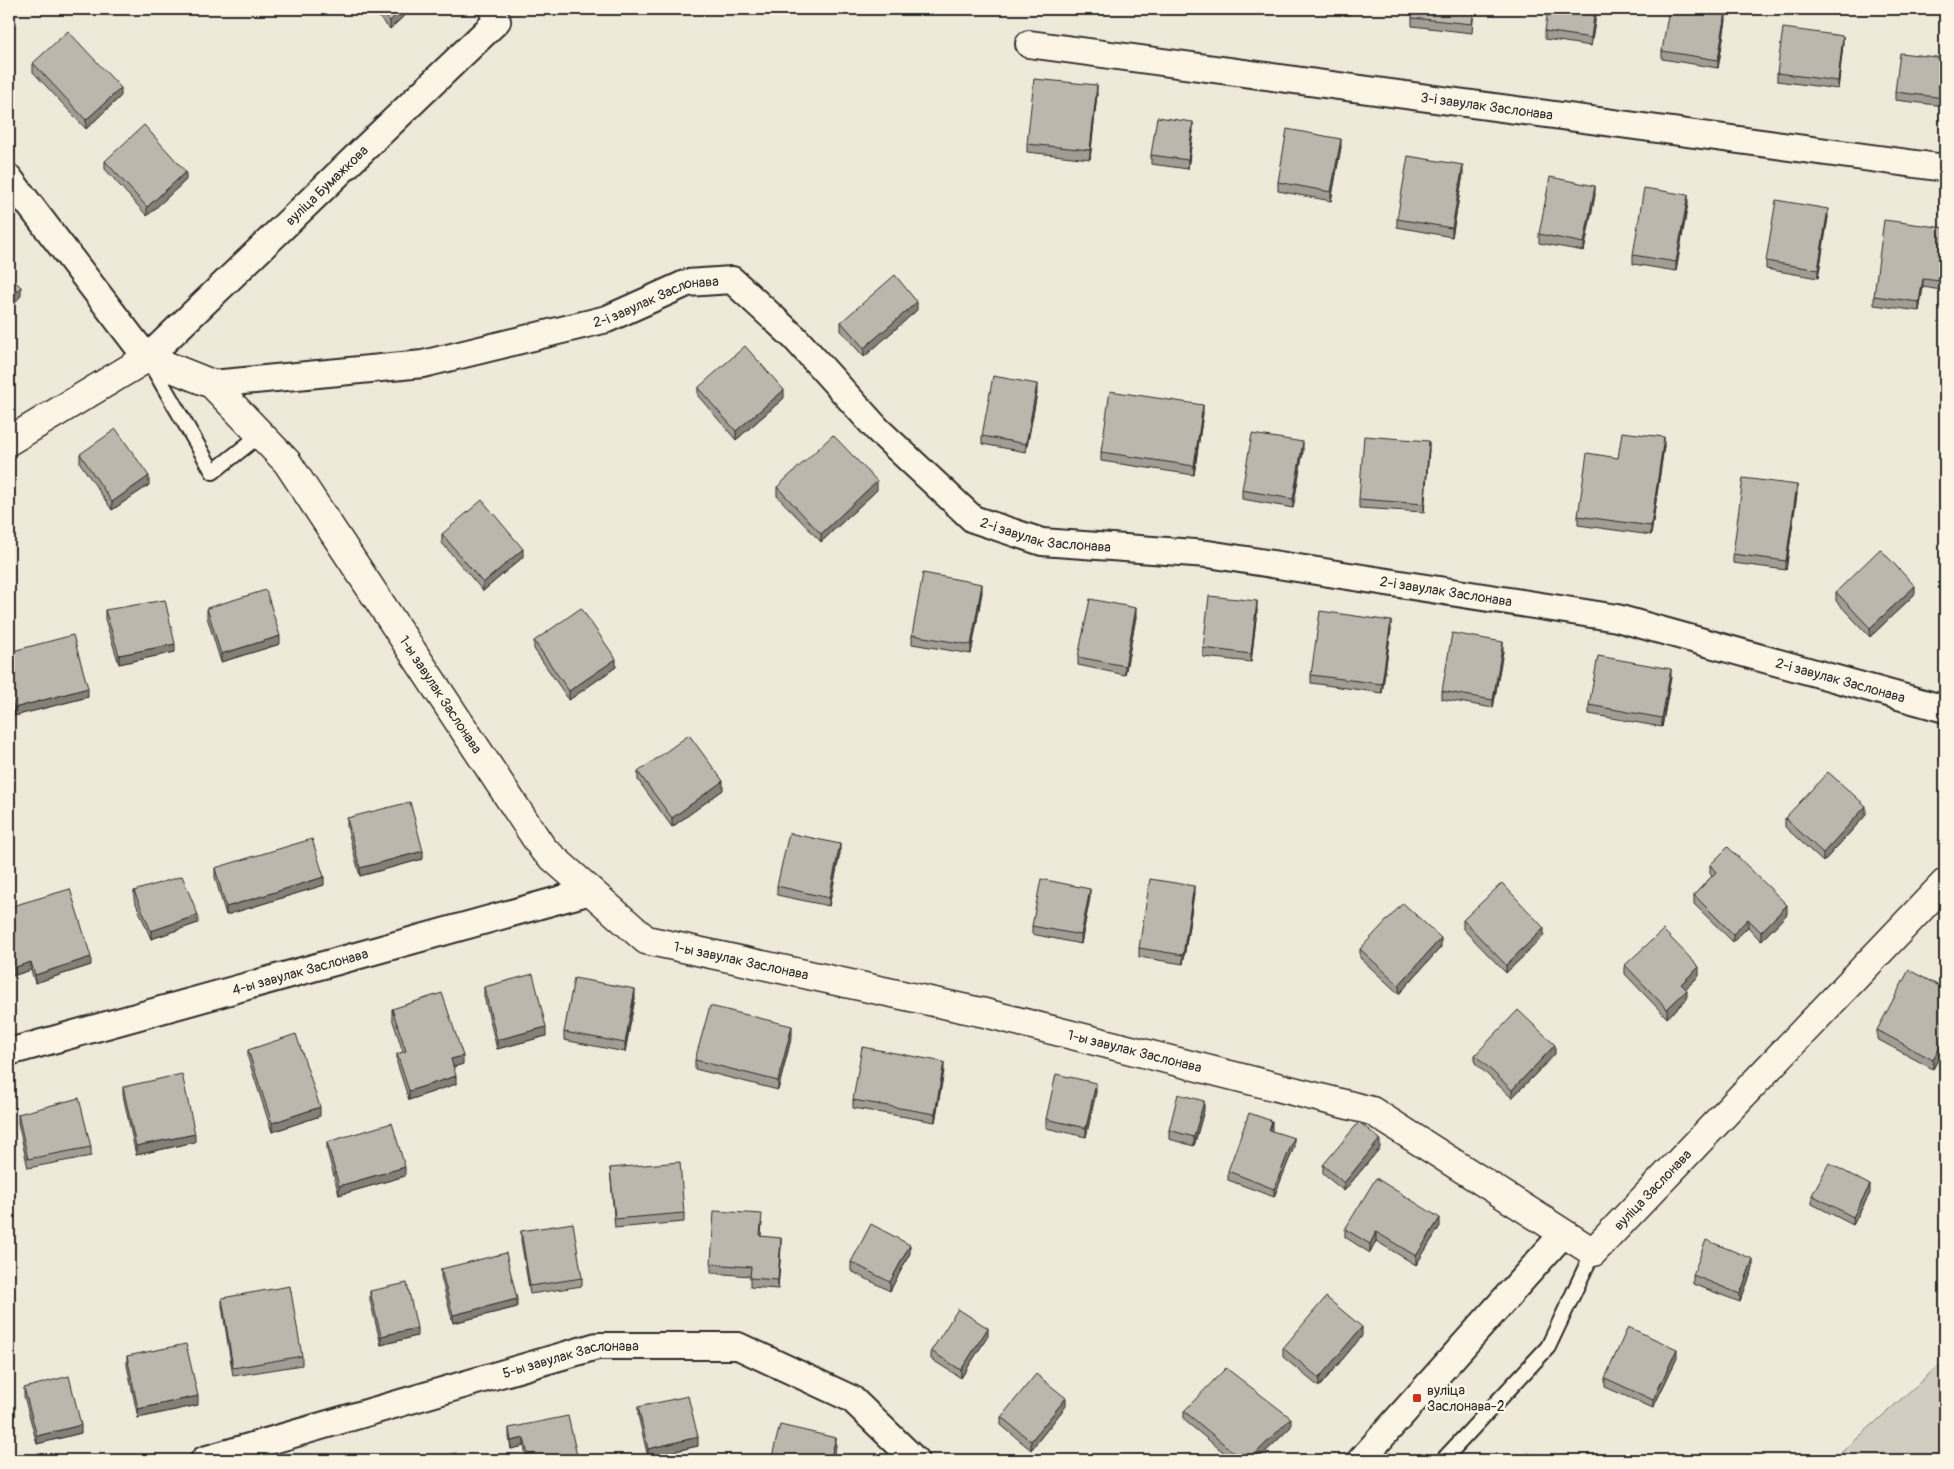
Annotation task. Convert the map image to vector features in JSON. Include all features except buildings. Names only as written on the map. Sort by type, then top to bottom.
[{"type":"street","name":"вуліца Бумажкова","points":[[9,441],[147,358],[497,21],[492,9]]},
{"type":"street","name":"3-і завулак Заслонава","points":[[1029,44],[1945,168]]},
{"type":"street","points":[[9,178],[147,358]]},
{"type":"street","name":"2-і завулак Заслонава","points":[[212,384],[423,364],[607,319],[687,283],[732,280],[795,338],[878,430],[973,518],[1042,542],[1208,554],[1617,618],[1945,709]]},
{"type":"street","name":"1-ы завулак Заслонава","points":[[147,358],[212,384],[287,462],[543,849],[646,940],[985,1013],[1372,1111],[1564,1234]]},
{"type":"street","name":"вуліца Заслонава","points":[[1593,1252],[1945,883]]},
{"type":"street","name":"4-ы завулак Заслонава","points":[[9,1052],[591,891]]},
{"type":"street","points":[[1361,1460],[1564,1234],[1593,1252]]},
{"type":"street","name":"5-ы завулак Заслонава","points":[[204,1460],[597,1346],[738,1346],[852,1399],[915,1460]]},
{"type":"lane","points":[[147,358],[213,472],[261,434]]},
{"type":"lane","points":[[1443,1460],[1548,1347],[1593,1252]]},
{"type":"shaded area","points":[[1945,1360],[1945,1460],[1833,1460]]},
{"type":"place","name":"вуліца Заслонава-2","points":[[1417,1398]]}]
